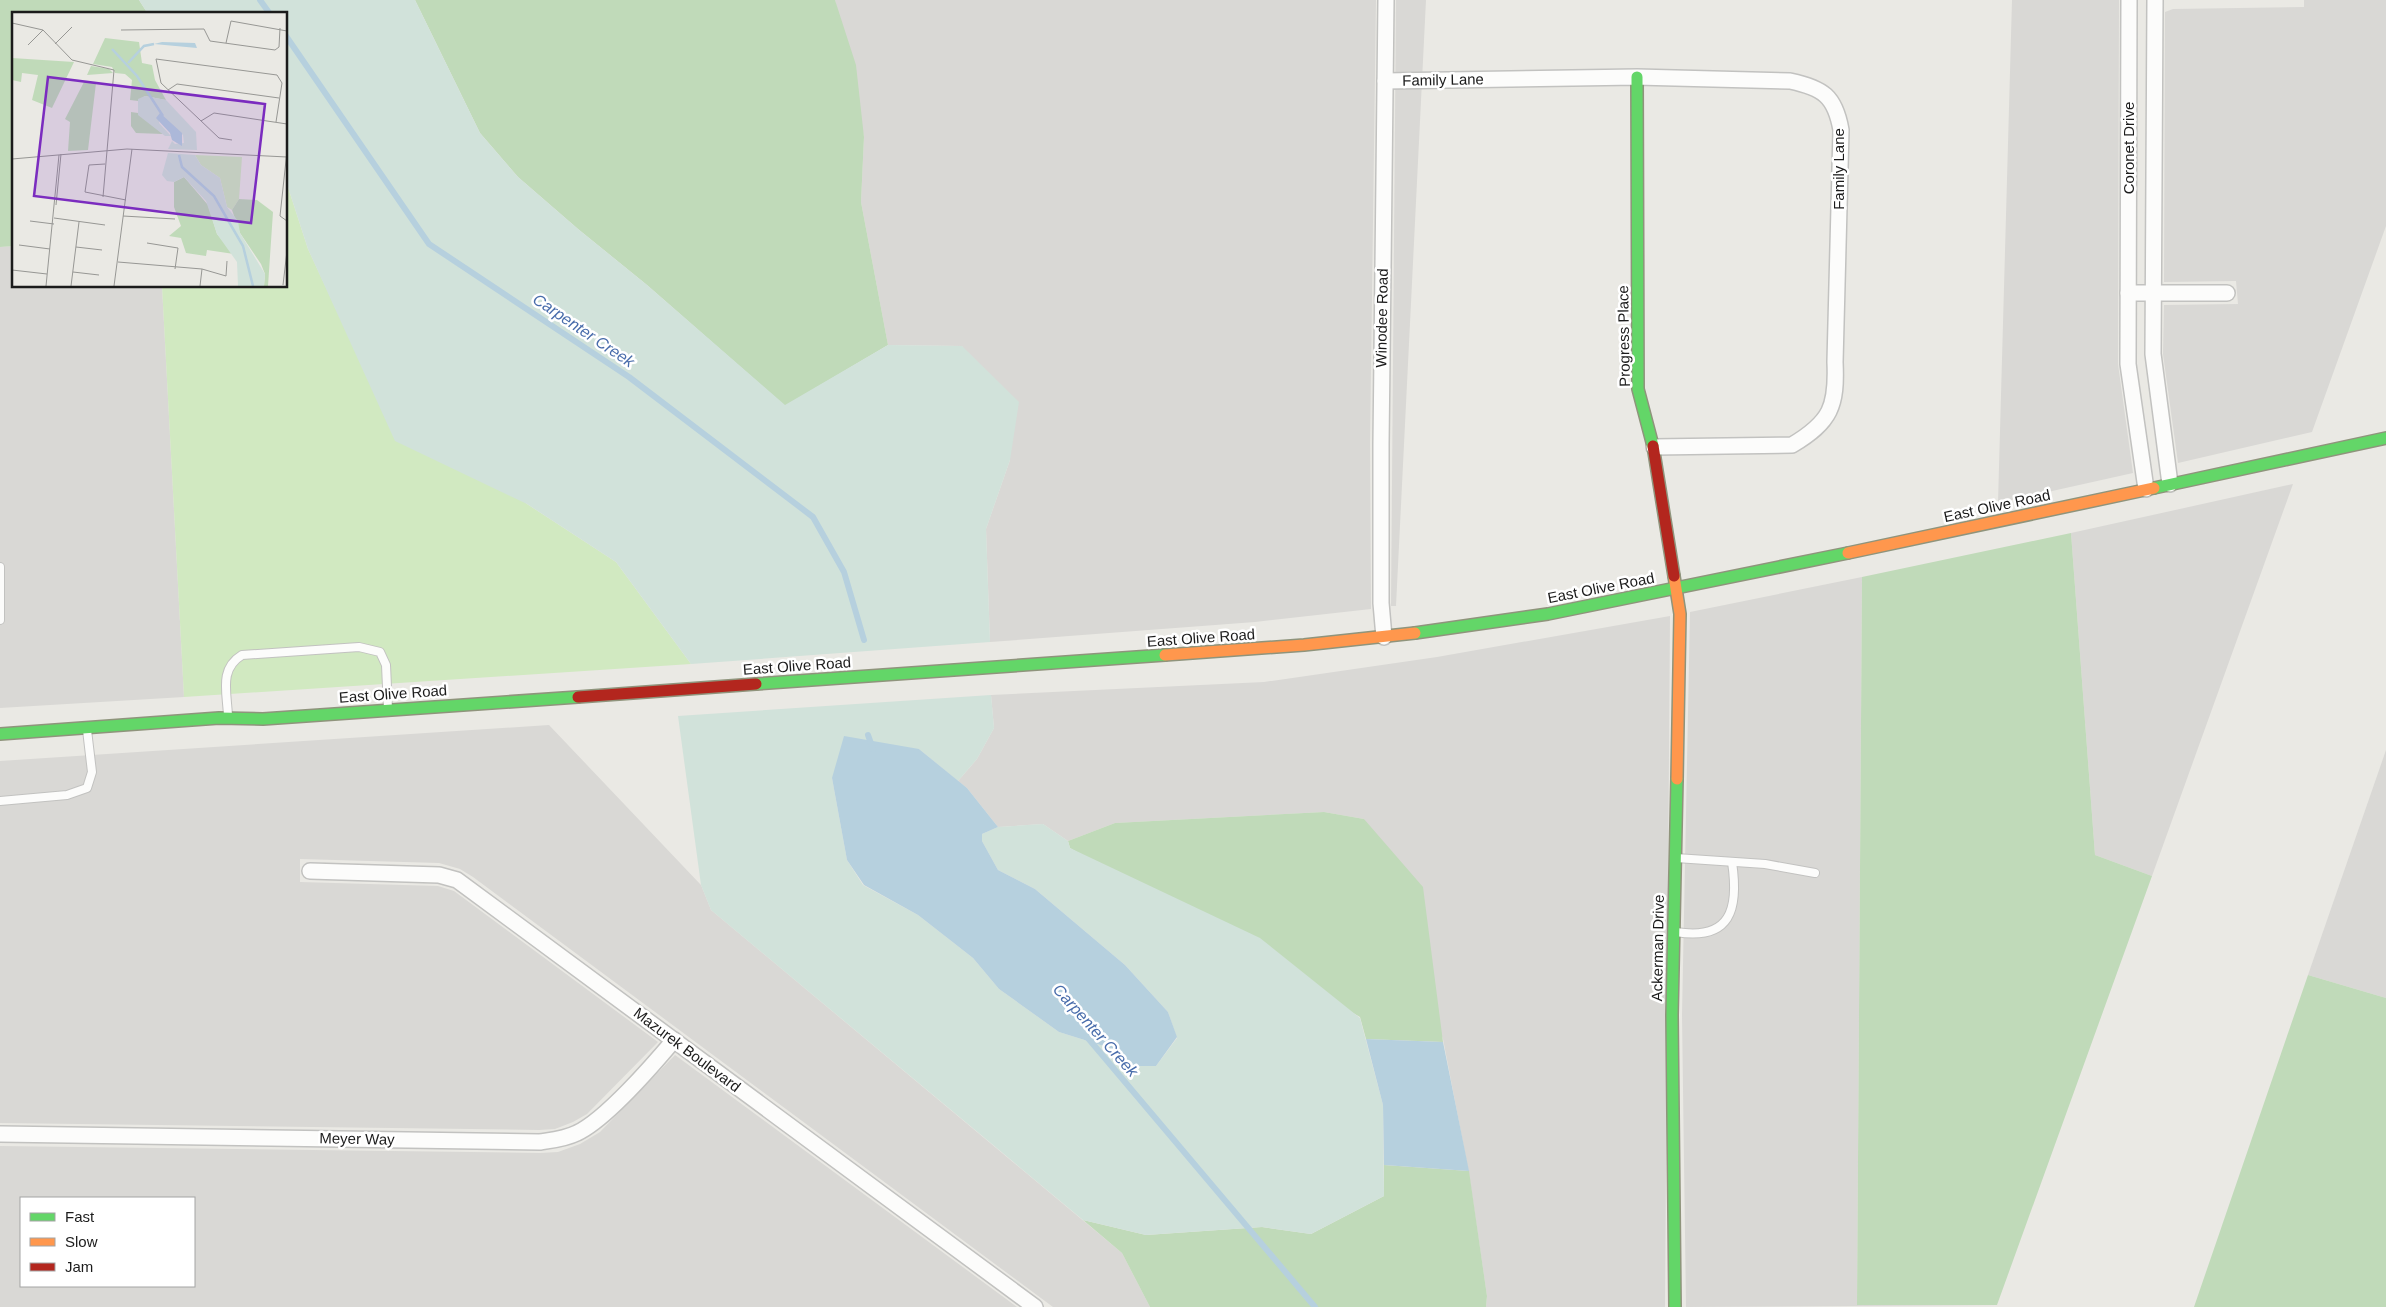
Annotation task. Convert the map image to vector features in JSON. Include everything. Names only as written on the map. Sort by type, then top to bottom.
[{"type":"street","name":"Winodee Road","points":[[1384,637],[1381,603],[1380,445],[1386,0]]},
{"type":"street","name":"Coronet Drive","points":[[2146,489],[2128,364],[2129,1],[2158,1],[2153,354],[2170,484]]},
{"type":"street","name":"Family Lane","points":[[1385,80],[1637,77],[1790,81],[1812,86],[1827,96],[1838,110],[1841,130],[1835,362],[1836,389],[1831,411],[1824,422],[1809,436],[1792,445],[1654,447]]},
{"type":"street","name":"Progress Place","points":[[1637,77],[1638,389],[1651,431],[1677,589]]},
{"type":"street","points":[[2128,293],[2227,293]]},
{"type":"street","name":"East Olive Road","points":[[0,734],[228,718],[263,719],[1096,661],[1384,637],[1548,614],[1677,589],[2386,438]]},
{"type":"street","name":"Ackerman Drive","points":[[1675,1307],[1673,932],[1680,614],[1677,589]]},
{"type":"street","name":"Mazurek Boulevard","points":[[310,871],[439,875],[457,880],[1035,1307]]},
{"type":"street","name":"Meyer Way","points":[[0,1134],[540,1142],[557,1140],[577,1133],[593,1124],[652,1066],[674,1040]]},
{"type":"lane","points":[[0,567],[0,620]]},
{"type":"lane","points":[[228,718],[226,670],[232,661],[242,655],[359,647],[380,652],[386,665],[388,709]]},
{"type":"lane","points":[[0,801],[67,795],[87,788],[92,772],[87,728]]},
{"type":"lane","points":[[1674,858],[1765,864],[1815,873]]},
{"type":"lane","points":[[1673,932],[1694,935],[1707,934],[1718,928],[1730,912],[1735,896],[1732,862]]},
{"type":"shaded area","points":[[139,0],[415,0],[480,133],[518,177],[647,285],[785,405],[888,345],[962,346],[1019,402],[1010,460],[986,529],[990,642],[691,664],[616,562],[527,504],[395,441],[308,249],[288,187],[288,12],[147,12]]},
{"type":"shaded area","points":[[835,0],[1376,0],[1370,444],[1371,609],[1255,622],[990,642],[986,529],[1010,460],[962,346],[888,345],[861,202],[864,137]]},
{"type":"shaded area","points":[[1396,0],[1426,0],[1396,606],[1391,606]]},
{"type":"shaded area","points":[[2012,0],[2119,0],[2118,364],[2133,473],[1998,503]]},
{"type":"shaded area","points":[[2304,0],[2386,0],[2386,226],[2312,432],[2178,463],[2163,354],[2164,305],[2238,304],[2236,281],[2164,282],[2165,12],[2173,9],[2304,7]]},
{"type":"shaded area","points":[[12,246],[12,288],[162,288],[184,697],[0,708],[0,247]]},
{"type":"shaded area","points":[[2293,484],[2152,876],[2095,855],[2071,533]]},
{"type":"shaded area","points":[[1862,577],[1857,1305],[1997,1305],[1686,1307],[1682,1015],[1690,612]]},
{"type":"shaded area","points":[[1670,616],[1665,1307],[1486,1307],[1487,1296],[1469,1174],[1443,1039],[1364,819],[1324,812],[1115,823],[1068,841],[1043,824],[998,827],[967,788],[958,781],[977,759],[994,728],[991,695],[1264,682],[1437,657]]},
{"type":"shaded area","points":[[991,695],[994,728],[977,759],[958,781],[919,749],[832,778],[847,860],[863,885],[918,915],[973,958],[999,989],[1059,1032],[1110,1048],[1131,1066],[1156,1066],[1177,1038],[1168,1012],[1125,965],[1035,889],[998,870],[982,841],[982,834],[998,827],[1043,824],[1068,841],[1070,848],[1260,938],[1360,1018],[1383,1105],[1384,1196],[1311,1234],[1262,1227],[1146,1235],[1083,1220],[711,910],[701,885],[678,716]]},
{"type":"shaded area","points":[[549,725],[701,885],[711,910],[1122,1253],[1150,1307],[1053,1307],[473,877],[460,869],[439,863],[300,859],[300,882],[438,886],[454,891],[658,1042],[587,1114],[555,1129],[539,1130],[0,1123],[0,761]]},
{"type":"shaded area","points":[[2386,750],[2386,998],[2308,975]]},
{"type":"shaded area","points":[[675,1055],[1017,1307],[0,1307],[0,1146],[540,1153],[558,1152],[580,1144],[600,1132]]},
{"type":"green space","points":[[0,0],[139,0],[147,12],[12,12],[12,246],[0,247]]},
{"type":"green space","points":[[415,0],[835,0],[856,65],[864,137],[861,202],[888,345],[785,406],[647,285],[518,177],[480,133]]},
{"type":"green space","points":[[288,187],[308,249],[350,339],[527,504],[616,562],[691,664],[184,697],[162,288],[288,288]]},
{"type":"green space","points":[[2071,533],[2095,855],[2152,876],[1997,1305],[1857,1305],[1862,577]]},
{"type":"green space","points":[[1324,812],[1364,819],[1423,887],[1443,1042],[1366,1039],[1360,1017],[1070,848],[1068,841],[1115,823]]},
{"type":"green space","points":[[2308,975],[2386,998],[2386,1307],[2194,1307]]},
{"type":"green space","points":[[1384,1165],[1469,1171],[1487,1296],[1486,1307],[1150,1307],[1122,1253],[1083,1220],[1146,1235],[1262,1227],[1311,1234],[1384,1196]]},
{"type":"water","points":[[844,736],[919,749],[967,788],[998,827],[982,834],[982,841],[998,870],[1035,889],[1125,965],[1168,1012],[1177,1037],[1156,1066],[1130,1066],[1110,1048],[1059,1032],[999,989],[973,958],[918,915],[864,885],[847,860],[832,778]]},
{"type":"water","points":[[1366,1039],[1443,1042],[1469,1171],[1384,1165],[1383,1105]]},
{"type":"waterway","name":"Carpenter Creek","points":[[260,0],[269,12]]},
{"type":"waterway","name":"Carpenter Creek","points":[[288,39],[429,244],[629,377],[813,517],[844,572],[864,640]]},
{"type":"waterway","name":"Carpenter Creek","points":[[868,735],[873,749]]},
{"type":"waterway","name":"Carpenter Creek","points":[[1087,1037],[1315,1307]]},
{"type":"traffic: fast","points":[[1637,77],[1638,389],[1653,446]]},
{"type":"traffic: fast","points":[[2154,488],[2386,438]]},
{"type":"traffic: fast","points":[[1415,633],[1548,614],[1848,553]]},
{"type":"traffic: fast","points":[[756,684],[1165,655]]},
{"type":"traffic: fast","points":[[0,734],[219,718],[263,719],[578,697]]},
{"type":"traffic: fast","points":[[1675,1307],[1672,1015],[1677,779]]},
{"type":"traffic: slow","points":[[1848,553],[2154,488]]},
{"type":"traffic: slow","points":[[1674,576],[1680,614],[1677,779]]},
{"type":"traffic: slow","points":[[1165,655],[1304,645],[1415,633]]},
{"type":"traffic: jam","points":[[1653,446],[1674,576]]},
{"type":"traffic: jam","points":[[578,697],[756,684]]}]
